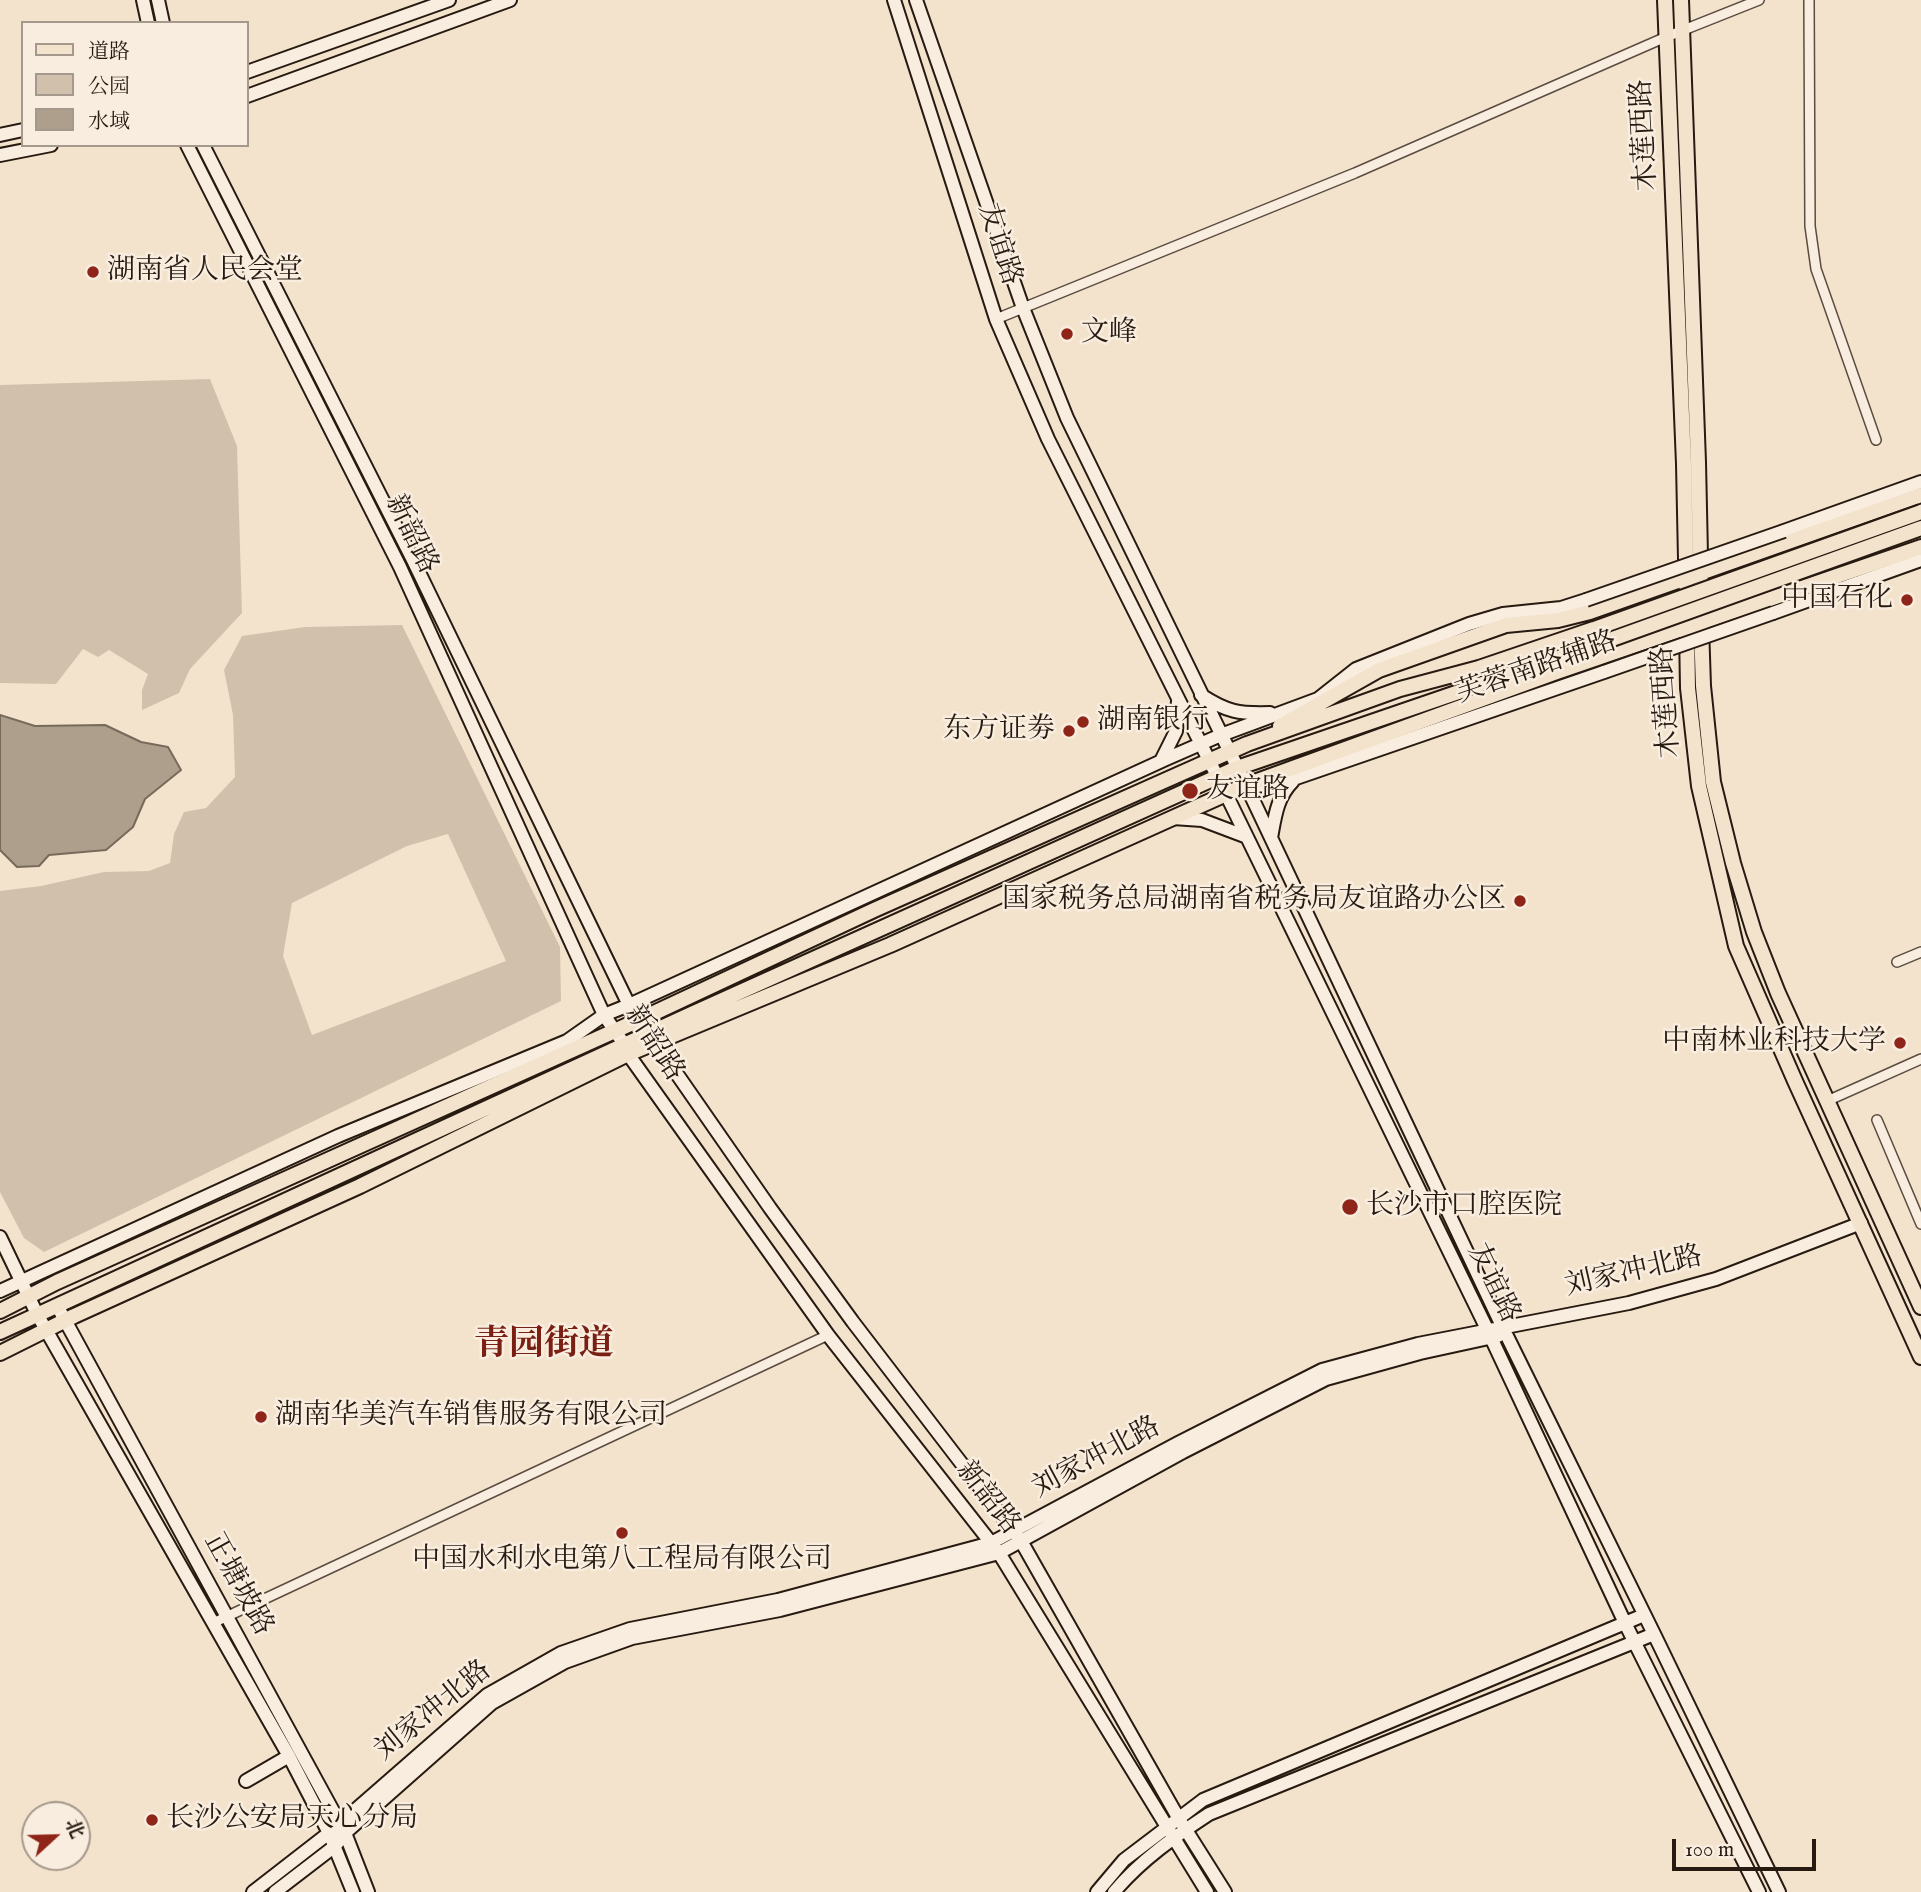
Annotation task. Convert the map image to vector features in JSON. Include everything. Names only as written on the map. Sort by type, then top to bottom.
[{"type":"main road","points":[[143,0],[148,21]]},
{"type":"main road","points":[[158,0],[163,21]]},
{"type":"main road","points":[[248,72],[449,0]]},
{"type":"main road","points":[[248,96],[510,0]]},
{"type":"main road","name":"友谊路","points":[[894,0],[996,319],[1048,439],[1247,836],[1489,1333],[1625,1623],[1759,1892]]},
{"type":"main road","name":"友谊路","points":[[916,0],[1023,308],[1067,418],[1246,785],[1504,1330],[1779,1892]]},
{"type":"main road","name":"木莲西路","points":[[1665,0],[1693,576]]},
{"type":"main road","name":"木莲西路","points":[[1681,0],[1694,624],[1688,688],[1699,786],[1736,946],[1921,1357]]},
{"type":"main road","points":[[0,135],[21,130]]},
{"type":"main road","points":[[0,155],[41,147]]},
{"type":"main road","name":"新韶路","points":[[188,147],[400,567],[604,1015],[828,1335],[999,1553],[1207,1892]]},
{"type":"main road","name":"新韶路","points":[[204,147],[413,560],[629,1005],[853,1322],[1017,1536],[1182,1823],[1225,1892]]},
{"type":"main road","points":[[1318,699],[1356,669],[1469,624],[1503,614],[1561,608],[1921,482]]},
{"type":"main road","points":[[0,1292],[338,1136],[567,1041],[604,1015],[1221,735],[1318,699],[1379,670],[1506,625],[1574,617],[1921,495]]},
{"type":"main road","points":[[1248,744],[1400,689],[1479,668],[1594,629],[1921,512]]},
{"type":"main road","points":[[653,1038],[1237,768],[1590,647],[1921,528]]},
{"type":"main road","points":[[0,1332],[626,1049],[890,945],[1246,785],[1694,624],[1921,547]]},
{"type":"main road","name":"芙蓉南路辅路","points":[[1246,785],[1273,786],[1316,772],[1921,560]]},
{"type":"main road","name":"木莲西路","points":[[1694,624],[1713,782],[1732,863],[1754,932],[1778,993],[1921,1307]]},
{"type":"main road","points":[[0,1311],[57,1282],[639,1020],[874,910],[1210,762],[1248,744],[1359,679]]},
{"type":"main road","points":[[1201,695],[1223,709],[1248,713],[1280,713]]},
{"type":"main road","points":[[1161,761],[1176,731],[1178,700]]},
{"type":"main road","points":[[1316,772],[1346,731]]},
{"type":"main road","points":[[1271,838],[1277,804],[1294,779]]},
{"type":"main road","points":[[1173,817],[1202,820],[1247,836]]},
{"type":"main road","points":[[0,1353],[360,1186],[626,1049]]},
{"type":"main road","name":"刘家冲北路","points":[[275,1892],[335,1846],[342,1828],[487,1695],[561,1653],[629,1629],[778,1600],[1017,1536],[1326,1379],[1489,1333],[1629,1303],[1716,1279],[1862,1226]]},
{"type":"main road","name":"正塘坡路","points":[[0,1237],[46,1331],[289,1756],[335,1846],[353,1892]]},
{"type":"main road","name":"正塘坡路","points":[[58,1304],[64,1321],[342,1828],[368,1892]]},
{"type":"main road","name":"刘家冲北路","points":[[253,1892],[328,1833],[342,1828],[492,1703],[565,1662],[632,1638],[780,1610],[999,1553],[1017,1536]]},
{"type":"main road","points":[[1097,1892],[1124,1860],[1182,1823],[1203,1800],[1644,1615]]},
{"type":"main road","points":[[1182,1823],[1654,1634]]},
{"type":"main road","points":[[246,1781],[289,1756]]},
{"type":"main road","points":[[1114,1892],[1170,1832]]},
{"type":"street","points":[[996,319],[1354,173],[1666,37],[1759,0]]},
{"type":"street","points":[[1809,0],[1810,226],[1815,269],[1876,440]]},
{"type":"street","points":[[1897,962],[1921,952]]},
{"type":"street","points":[[1827,1101],[1921,1059]]},
{"type":"street","points":[[1877,1121],[1921,1224]]},
{"type":"street","points":[[214,1623],[828,1335]]},
{"type":"green space","points":[[210,379],[237,446],[242,613],[190,669],[179,693],[142,710],[142,690],[148,674],[109,650],[98,657],[83,649],[56,684],[0,683],[0,385]]},
{"type":"green space","points":[[402,625],[560,947],[561,1001],[44,1252],[24,1238],[0,1192],[0,891],[41,886],[104,872],[149,871],[170,863],[174,834],[184,812],[206,808],[235,777],[233,715],[224,670],[242,636],[305,627]],"holes":[[[448,834],[506,961],[312,1035],[283,956],[292,903],[407,846]]]},
{"type":"water","points":[[0,715],[35,726],[105,725],[141,742],[168,747],[181,770],[145,799],[133,827],[106,850],[49,855],[39,866],[17,867],[0,850]]},
{"type":"place","name":"湖南省人民会堂","points":[[93,272]]},
{"type":"place","name":"文峰","points":[[1067,334]]},
{"type":"place","name":"中国石化","points":[[1907,600]]},
{"type":"place","name":"湖南银行","points":[[1083,722]]},
{"type":"place","name":"东方证劵","points":[[1069,731]]},
{"type":"place","name":"友谊路","points":[[1190,791]]},
{"type":"place","name":"国家税务总局湖南省税务局友谊路办公区","points":[[1520,901]]},
{"type":"place","name":"中南林业科技大学","points":[[1900,1043]]},
{"type":"place","name":"长沙市口腔医院","points":[[1350,1207]]},
{"type":"place","name":"湖南华美汽车销售服务有限公司","points":[[261,1417]]},
{"type":"place","name":"中国水利水电第八工程局有限公司","points":[[622,1533]]},
{"type":"place","name":"长沙公安局天心分局","points":[[152,1820]]},
{"type":"district","name":"青园街道","points":[[544,1347]]}]
